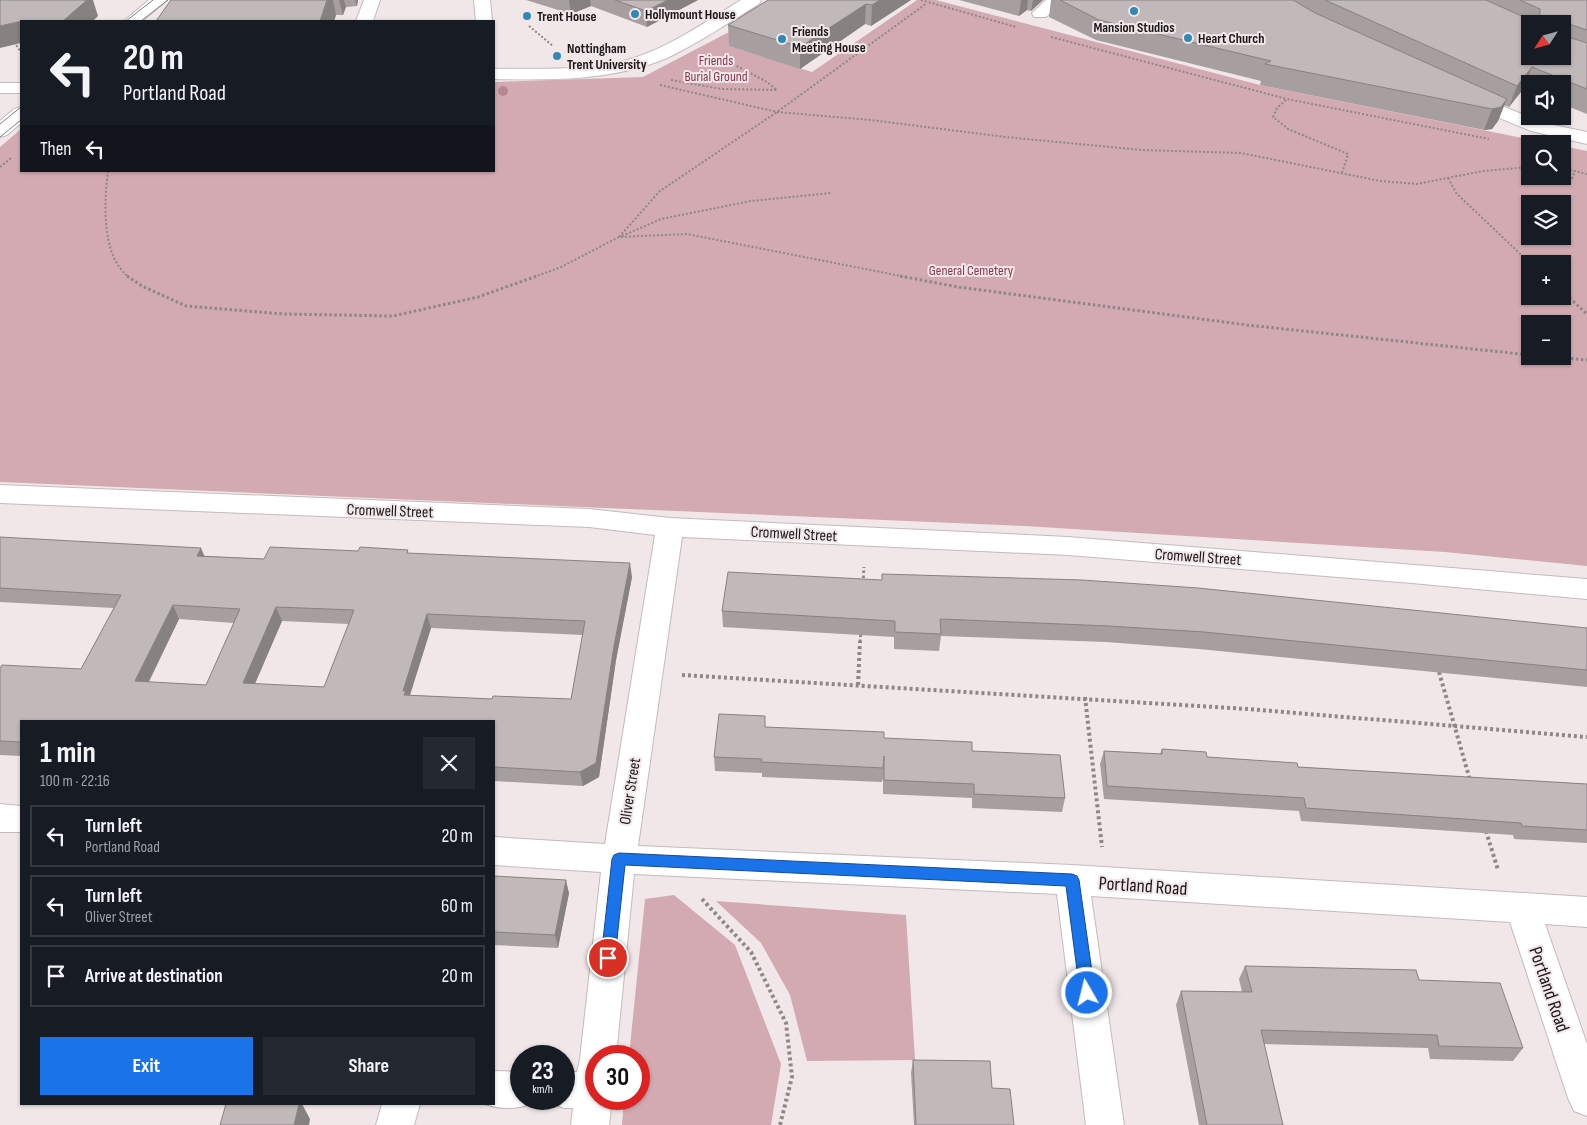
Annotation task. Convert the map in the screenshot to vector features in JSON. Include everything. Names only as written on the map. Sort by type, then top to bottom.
[{"type":"street","points":[[133,20],[159,0]]},
{"type":"street","points":[[365,20],[372,0]]},
{"type":"street","points":[[482,0],[484,20]]},
{"type":"street","points":[[495,74],[576,72],[640,62],[661,54],[691,38],[753,0]]},
{"type":"street","points":[[1040,13],[1056,0]]},
{"type":"street","points":[[0,88],[20,88]]},
{"type":"street","points":[[1450,90],[1512,118],[1538,127],[1587,138]]},
{"type":"street","points":[[0,130],[20,114]]},
{"type":"street","name":"Cromwell Street","points":[[0,494],[589,518],[670,527],[1068,546],[1412,572],[1587,589]]},
{"type":"street","name":"Oliver Street","points":[[593,1045],[619,859],[670,527]]},
{"type":"street","points":[[0,818],[20,819]]},
{"type":"street","name":"Portland Road","points":[[495,851],[619,859],[1072,880],[1587,912]]},
{"type":"street","points":[[1072,880],[1105,1125]]},
{"type":"street","name":"Portland Road","points":[[1516,908],[1587,1098]]},
{"type":"street","points":[[495,1090],[510,1090]]},
{"type":"street","points":[[395,1125],[401,1105]]},
{"type":"path","points":[[921,0],[1021,29]]},
{"type":"path","points":[[619,237],[660,191],[777,112],[927,3]]},
{"type":"path","points":[[1050,36],[1287,99],[1493,140]]},
{"type":"path","points":[[10,37],[20,51]]},
{"type":"path","points":[[672,77],[671,81],[752,92],[777,90],[767,82],[718,56],[708,44],[691,38]]},
{"type":"path","points":[[658,84],[777,112],[871,120],[1005,137],[1142,150],[1241,153],[1380,181],[1417,184],[1483,171],[1521,168]]},
{"type":"path","points":[[1287,99],[1277,108],[1272,117],[1288,129],[1348,154],[1342,173]]},
{"type":"path","points":[[1571,170],[1587,174]]},
{"type":"path","points":[[1572,179],[1575,171]]},
{"type":"path","points":[[108,172],[106,222],[109,242],[115,258],[125,274],[142,286],[186,306],[284,314],[394,316],[478,297],[561,267],[619,237],[661,219],[751,202],[831,193]]},
{"type":"path","points":[[1448,178],[1457,194],[1521,255]]},
{"type":"path","points":[[619,237],[687,234],[958,287],[1247,325],[1521,354]]},
{"type":"path","points":[[1571,300],[1587,314]]},
{"type":"path","points":[[1571,358],[1587,360]]},
{"type":"path","points":[[863,586],[866,536]]},
{"type":"path","points":[[858,685],[861,625]]},
{"type":"path","points":[[1439,672],[1452,724],[1472,788]]},
{"type":"path","points":[[647,673],[1086,697],[1452,724],[1587,737]]},
{"type":"path","points":[[1086,697],[1102,839]]},
{"type":"path","points":[[1484,825],[1516,908]]},
{"type":"path","points":[[669,861],[751,952],[786,1023],[792,1077],[780,1125]]},
{"type":"green space","name":"General Cemetery","points":[[917,0],[936,0],[1260,85],[1521,138],[1521,185],[1571,185],[1571,148],[1587,151],[1587,566],[1445,552],[1024,526],[0,482],[0,147],[20,130],[20,172],[495,172],[495,82],[643,77],[727,33],[742,37],[729,46],[812,72]]},
{"type":"green space","points":[[674,895],[735,945],[781,1064],[771,1125],[622,1125],[623,1110],[650,1110],[650,1045],[630,1045],[645,899]]},
{"type":"green space","points":[[716,901],[906,915],[915,1060],[807,1061],[790,995],[761,943]]},
{"type":"building","points":[[0,0],[87,0],[64,20],[20,20],[0,26]]},
{"type":"building","points":[[171,0],[327,0],[320,20],[157,20]]},
{"type":"building","points":[[615,0],[668,0],[646,11]]},
{"type":"building","points":[[768,0],[880,0],[872,5],[866,4],[800,47],[728,25]]},
{"type":"building","points":[[1060,0],[1293,0],[1315,13],[1507,99],[1501,107],[1492,109],[1265,64],[1271,61],[1099,20]]},
{"type":"building","points":[[1325,0],[1486,0],[1521,16],[1521,65],[1571,65],[1571,38],[1587,43],[1587,89],[1571,83],[1571,75],[1552,75],[1532,67],[1526,75],[1521,75],[1521,81],[1517,86]]},
{"type":"building","points":[[1520,0],[1587,0],[1587,30],[1571,25],[1571,15],[1540,15],[1540,9]]},
{"type":"building","points":[[0,537],[201,548],[197,556],[264,559],[270,547],[358,551],[360,547],[408,550],[407,553],[630,563],[614,646],[596,763],[580,772],[495,767],[495,720],[20,720],[20,742],[0,741],[0,668],[2,665],[81,669],[121,595],[0,588]],"holes":[[[173,605],[240,609],[206,685],[135,681]],[[276,607],[354,610],[324,687],[243,683]],[[427,614],[585,621],[571,699],[493,696],[492,699],[404,695],[406,691],[403,691]]]},
{"type":"building","points":[[728,572],[882,580],[882,574],[1082,580],[1198,588],[1587,628],[1587,670],[1204,632],[1109,626],[940,619],[941,634],[895,632],[895,621],[722,611]]},
{"type":"building","points":[[719,714],[765,716],[765,727],[884,732],[884,738],[972,742],[972,751],[1060,755],[1065,798],[974,794],[974,784],[884,780],[884,756],[883,768],[761,762],[762,759],[714,757]]},
{"type":"building","points":[[1162,749],[1206,752],[1207,757],[1297,763],[1298,767],[1587,784],[1587,830],[1522,826],[1521,823],[1306,808],[1304,798],[1107,786],[1104,751],[1162,754]]},
{"type":"building","points":[[495,876],[566,880],[555,935],[495,932]]},
{"type":"building","points":[[1245,966],[1416,970],[1419,980],[1500,983],[1523,1048],[1439,1046],[1437,1035],[1261,1030],[1283,1125],[1207,1125],[1181,991],[1252,992]]},
{"type":"building","points":[[913,1060],[990,1061],[992,1088],[1010,1089],[1014,1125],[916,1125]]},
{"type":"building","points":[[226,1105],[299,1105],[294,1125],[220,1125]]},
{"type":"tram line","points":[[127,20],[153,0]]},
{"type":"tram line","points":[[142,20],[168,0]]},
{"type":"tram line","points":[[0,124],[20,108]]},
{"type":"tram line","points":[[0,137],[20,121]]},
{"type":"place","name":"Mansion Studios","points":[[1134,11]]},
{"type":"place","name":"Hollymount House","points":[[635,14]]},
{"type":"place","name":"Trent House","points":[[527,16]]},
{"type":"place","name":"Heart Church","points":[[1188,38]]},
{"type":"place","name":"Friends Meeting House","points":[[782,39]]},
{"type":"place","name":"Nottingham Trent University","points":[[557,56]]},
{"type":"route","points":[[608,958],[619,859],[1072,880],[1087,993]]},
{"type":"park label","name":"Friends Burial Ground","points":[[716,68]]}]
